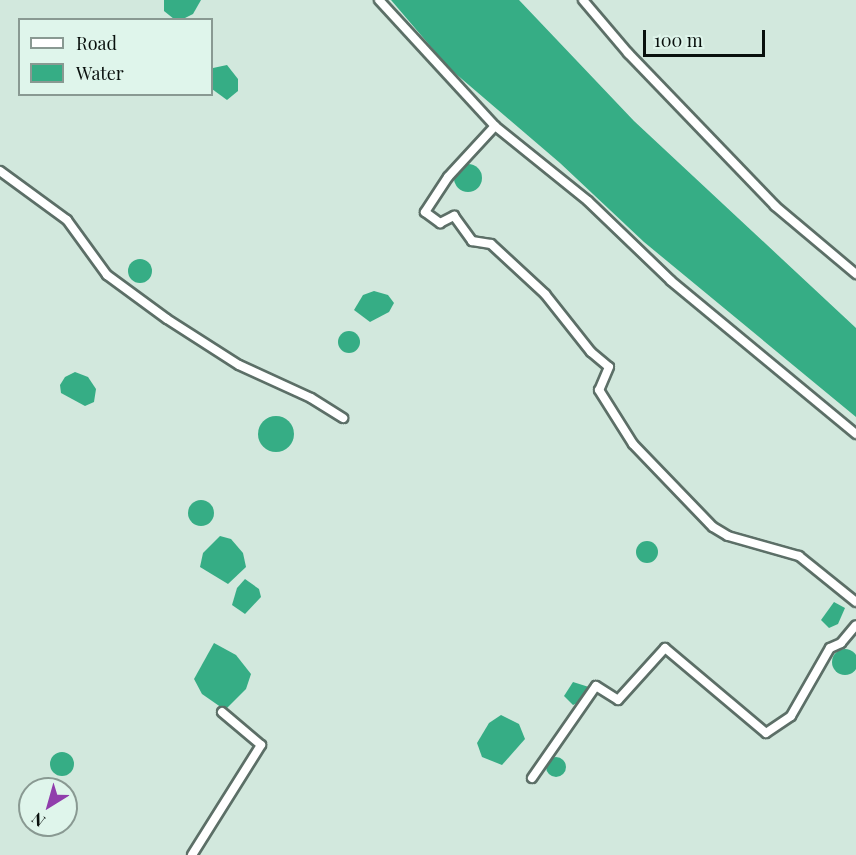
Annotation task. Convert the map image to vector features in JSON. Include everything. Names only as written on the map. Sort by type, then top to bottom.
[{"type":"street","points":[[379,0],[495,126],[588,201],[671,281],[856,434]]},
{"type":"street","points":[[583,0],[628,53],[775,206],[856,274]]},
{"type":"street","points":[[495,126],[448,177],[425,212],[440,223],[454,216],[472,241],[491,244],[546,294],[591,352],[609,367],[599,390],[633,444],[713,527],[728,536],[799,556],[856,602]]},
{"type":"street","points":[[0,171],[67,220],[107,275],[167,319],[239,365],[311,398],[343,418]]},
{"type":"street","points":[[532,778],[596,686],[618,700],[665,648],[766,733],[791,716],[830,648],[842,643],[856,625]]},
{"type":"street","points":[[192,855],[261,745],[222,712]]},
{"type":"water","points":[[164,0],[201,0],[193,14],[185,18],[173,18],[164,11]]},
{"type":"water","points":[[391,0],[519,0],[634,121],[856,328],[856,417],[644,242],[560,163],[449,68]]},
{"type":"water","points":[[227,65],[238,79],[238,91],[227,100],[213,90],[213,68]]},
{"type":"water","points":[[468,164],[478,168],[482,178],[478,188],[468,192],[458,188],[454,178],[458,168]]},
{"type":"water","points":[[140,259],[149,262],[152,271],[149,280],[140,283],[131,280],[128,271],[131,262]]},
{"type":"water","points":[[374,291],[388,295],[394,303],[389,312],[370,322],[354,310],[363,295]]},
{"type":"water","points":[[349,331],[357,334],[360,342],[357,350],[349,353],[341,350],[338,342],[341,334]]},
{"type":"water","points":[[75,372],[88,377],[96,389],[94,402],[85,406],[61,393],[60,385],[65,377]]},
{"type":"water","points":[[276,416],[288,422],[294,434],[288,446],[276,452],[264,446],[258,434],[264,422]]},
{"type":"water","points":[[201,500],[210,504],[214,513],[210,522],[201,526],[192,522],[188,513],[192,504]]},
{"type":"water","points":[[220,536],[231,539],[243,553],[246,567],[228,584],[200,567],[203,553]]},
{"type":"water","points":[[647,541],[655,544],[658,552],[655,560],[647,563],[639,560],[636,552],[639,544]]},
{"type":"water","points":[[245,579],[259,589],[261,597],[245,614],[232,605],[237,588]]},
{"type":"water","points":[[834,602],[845,608],[838,624],[829,628],[821,620]]},
{"type":"water","points":[[214,643],[236,655],[251,674],[246,689],[225,710],[202,694],[194,679]]},
{"type":"water","points":[[845,649],[857,657],[857,667],[854,671],[845,675],[836,671],[832,662],[836,653]]},
{"type":"water","points":[[573,682],[592,688],[582,701],[573,705],[564,696]]},
{"type":"water","points":[[501,715],[519,724],[525,739],[502,765],[482,757],[477,743],[489,723]]},
{"type":"water","points":[[62,752],[71,755],[74,764],[71,773],[62,776],[53,773],[50,764],[53,755]]},
{"type":"water","points":[[556,757],[563,760],[566,767],[563,774],[556,777],[549,774],[546,767],[549,760]]}]
